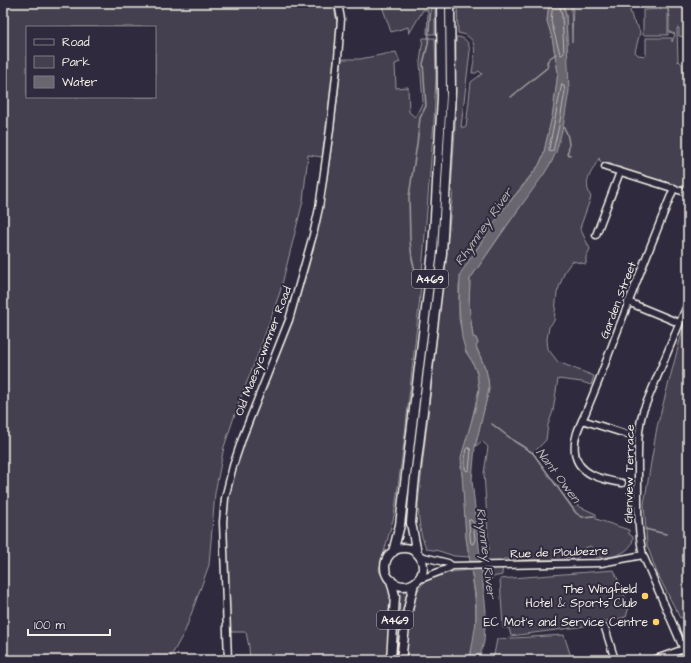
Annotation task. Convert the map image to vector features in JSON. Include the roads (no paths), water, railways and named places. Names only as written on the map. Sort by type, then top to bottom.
[{"type":"main road","name":"A469","points":[[393,552],[400,525],[433,251],[442,96],[441,3]]},
{"type":"main road","name":"A469","points":[[418,555],[411,523],[414,486],[442,253],[451,92],[450,3]]},
{"type":"main road","points":[[403,548],[408,549],[418,555],[423,562],[423,569],[416,582],[408,586],[402,586],[396,584],[387,575],[386,562],[393,552],[403,548]]},
{"type":"main road","name":"A469","points":[[391,580],[395,596],[395,618],[391,660]]},
{"type":"main road","name":"A469","points":[[401,660],[406,619],[416,582]]},
{"type":"street","name":"Old Maesycwmmer Road","points":[[228,660],[223,529],[225,498],[233,466],[243,436],[289,320],[313,236],[319,208],[327,152],[337,66],[341,19],[338,3]]},
{"type":"street","points":[[605,167],[688,193]]},
{"type":"street","points":[[596,235],[620,172]]},
{"type":"street","name":"Garden Street","points":[[622,483],[602,479],[590,474],[581,465],[575,453],[575,436],[674,188]]},
{"type":"street","points":[[628,302],[680,321]]},
{"type":"street","name":"Glenview Terrace","points":[[688,303],[648,397],[640,420],[638,448],[638,519],[643,555],[688,659]]},
{"type":"street","points":[[582,420],[626,434]]},
{"type":"street","name":"Rue de Ploubezre","points":[[418,555],[448,563],[452,566]]},
{"type":"street","name":"Rue de Ploubezre","points":[[416,582],[452,566],[601,562],[643,555]]},
{"type":"street","points":[[605,628],[614,660]]},
{"type":"street","points":[[653,660],[684,648]]},
{"type":"water","points":[[549,3],[563,3],[566,15],[569,91],[563,127],[556,152],[544,174],[470,279],[469,305],[473,337],[476,338],[478,343],[476,347],[486,370],[489,389],[475,447],[472,480],[486,611],[484,642],[479,660],[468,660],[471,653],[476,622],[476,599],[466,537],[461,457],[476,406],[479,389],[477,373],[466,352],[462,338],[459,307],[460,274],[503,210],[539,165],[543,156],[553,112],[558,72],[552,37],[547,21]]},
{"type":"waterway","points":[[416,274],[412,259],[410,240],[409,196],[420,118],[426,106],[423,64],[428,44],[432,3]]},
{"type":"waterway","points":[[511,97],[548,67],[547,62],[556,54]]},
{"type":"waterway","points":[[563,127],[568,140],[569,148],[567,154],[570,155]]},
{"type":"waterway","name":"Nant Owen","points":[[492,424],[533,453],[576,513],[582,517],[594,516]]},
{"type":"waterway","name":"Nant Owen","points":[[645,529],[666,534]]},
{"type":"place","name":"The Wingfield Hotel & Sports Club","points":[[645,596]]},
{"type":"place","name":"EC Mot's and Service Centre","points":[[656,622]]},
{"type":"water label","name":"Rhymney River","points":[[483,226]]},
{"type":"water label","name":"Rhymney River","points":[[487,553]]}]
